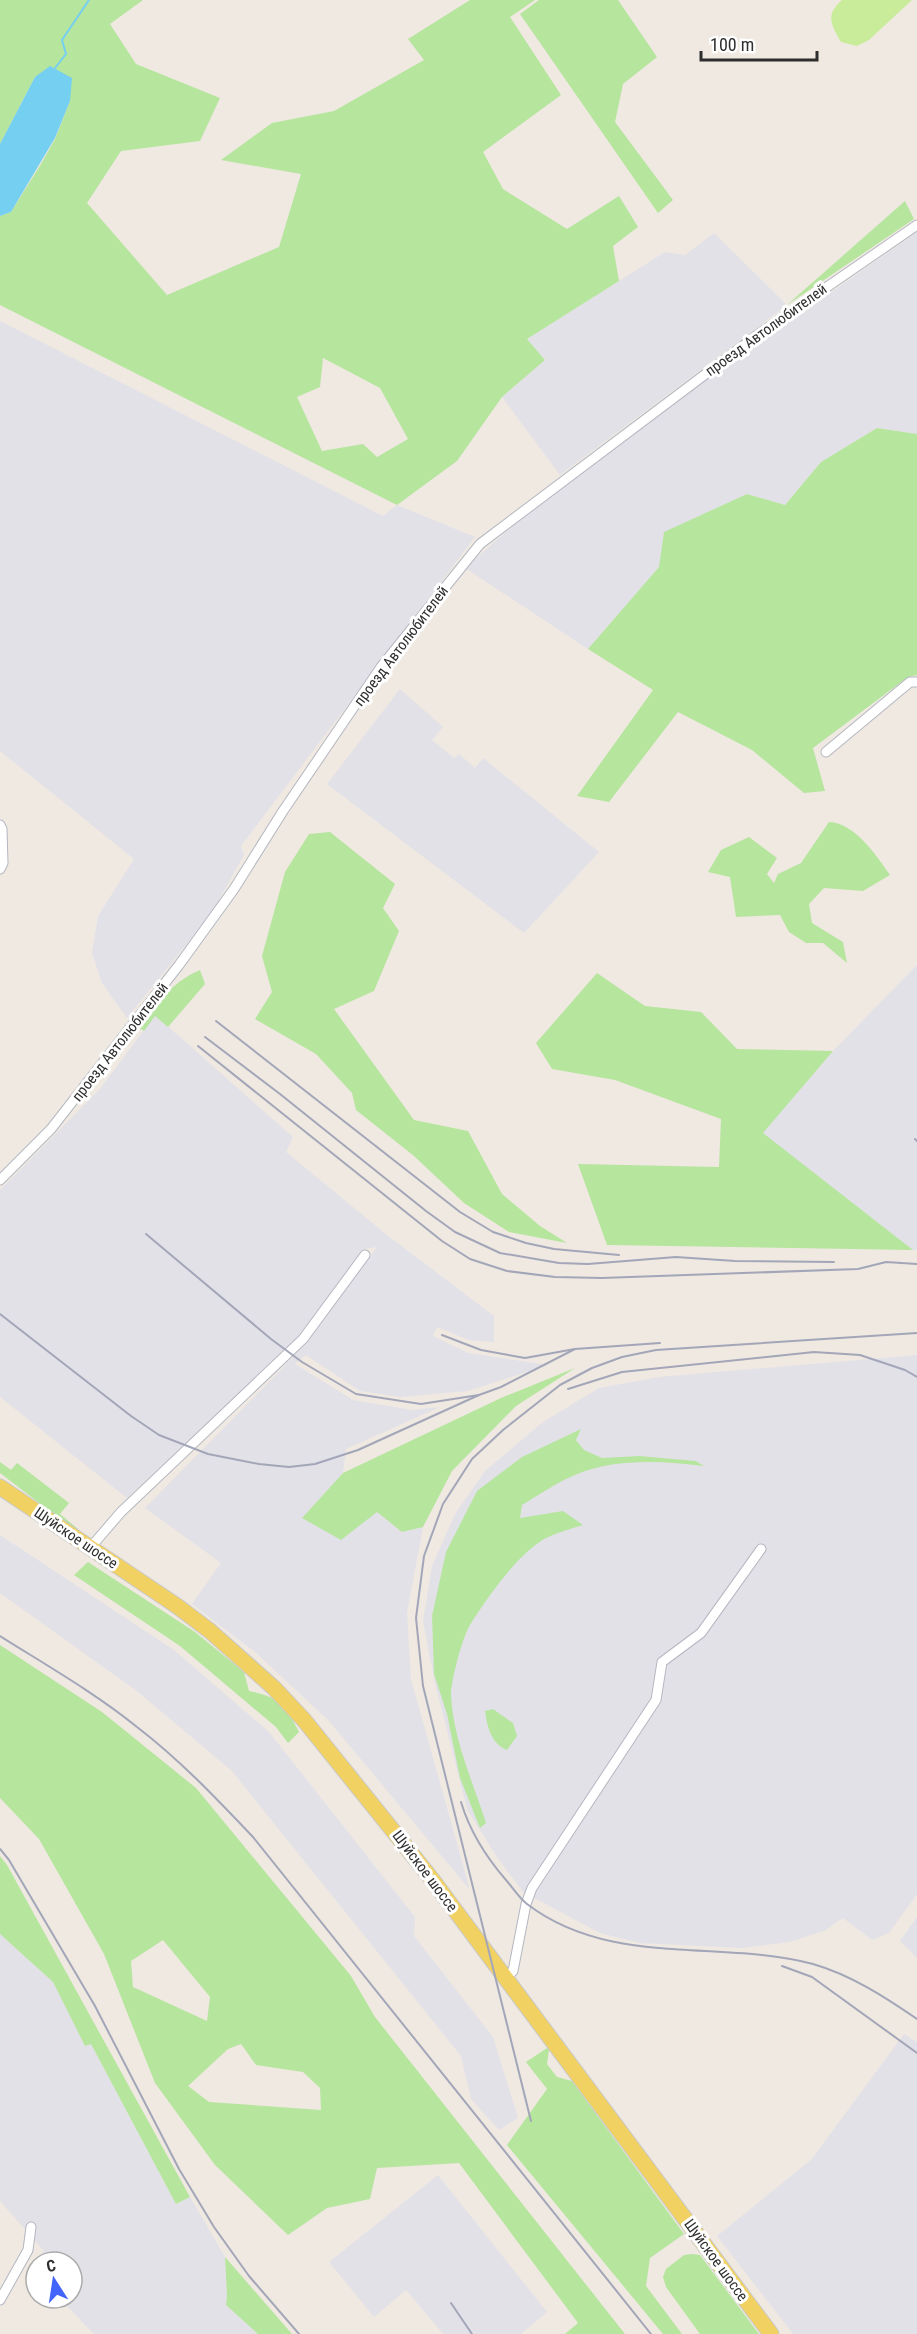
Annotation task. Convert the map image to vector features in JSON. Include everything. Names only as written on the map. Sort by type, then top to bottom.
[{"type":"main road","name":"Шуйское шоссе","points":[[0,1487],[210,1631],[274,1688],[334,1754],[506,1977],[771,2334]]},
{"type":"street","name":"проезд Автолюбителей","points":[[0,1180],[58,1121],[192,948],[381,667],[480,544],[755,337],[917,225]]},
{"type":"street","points":[[826,752],[910,682],[917,682]]},
{"type":"street","points":[[0,825],[3,863],[0,869]]},
{"type":"street","points":[[90,1548],[121,1512],[303,1339],[365,1255]]},
{"type":"street","points":[[506,1977],[513,1971],[526,1904],[532,1888],[656,1700],[662,1662],[701,1634],[761,1549]]},
{"type":"street","points":[[0,2300],[28,2250],[31,2227]]},
{"type":"shaded area","points":[[917,232],[917,434],[877,428],[821,462],[785,505],[747,494],[659,567],[588,649],[465,568],[524,516],[683,396]]},
{"type":"shaded area","points":[[714,233],[787,305],[560,475],[502,397],[545,360],[527,339],[665,252],[685,255]]},
{"type":"shaded area","points":[[0,321],[383,516],[397,505],[475,537],[241,846],[244,855],[211,914],[127,1018],[102,983],[92,953],[98,916],[134,859],[0,751]]},
{"type":"shaded area","points":[[400,689],[443,727],[432,740],[454,758],[459,754],[475,768],[483,758],[599,852],[524,933],[327,784]]},
{"type":"shaded area","points":[[917,965],[917,1250],[913,1250],[762,1133],[833,1051]]},
{"type":"shaded area","points":[[155,1015],[293,1137],[286,1152],[387,1235],[494,1316],[494,1342],[469,1340],[437,1327],[433,1336],[468,1353],[548,1365],[468,1391],[399,1397],[360,1391],[306,1355],[295,1364],[353,1400],[412,1410],[440,1407],[346,1449],[343,1473],[302,1518],[377,1512],[402,1532],[423,1527],[407,1613],[411,1679],[470,1890],[329,1721],[255,1652],[192,1604],[221,1563],[145,1508],[306,1344],[377,1247],[364,1249],[302,1333],[127,1498],[0,1397],[0,1190],[100,1089]]},
{"type":"shaded area","points":[[917,1355],[917,1894],[889,1933],[872,1940],[843,1918],[824,1931],[789,1942],[741,1948],[639,1943],[600,1933],[523,1892],[496,1856],[467,1809],[435,1683],[423,1621],[432,1566],[455,1514],[485,1471],[543,1422],[599,1388],[659,1377]]},
{"type":"shaded area","points":[[0,1535],[174,1650],[269,1732],[415,1917],[414,1936],[493,2037],[518,2118],[499,2130],[471,2099],[461,2056],[232,1771],[138,1692],[0,1593]]},
{"type":"shaded area","points":[[917,1917],[917,1958],[900,1941]]},
{"type":"shaded area","points":[[0,1934],[53,1982],[85,2046],[91,2044],[176,2204],[190,2197],[225,2257],[226,2305],[258,2334],[94,2334],[71,2310],[84,2310],[84,2250],[43,2250],[0,2201]]},
{"type":"shaded area","points":[[904,2034],[917,2042],[917,2334],[793,2334],[717,2236],[811,2160]]},
{"type":"shaded area","points":[[438,2175],[547,2312],[521,2334],[443,2334],[406,2290],[374,2317],[329,2262]]},
{"type":"green space","points":[[0,0],[143,0],[110,24],[136,64],[220,98],[200,141],[121,151],[87,203],[167,295],[279,247],[301,174],[221,160],[272,123],[334,111],[424,60],[408,39],[470,0],[535,0],[510,17],[561,95],[483,152],[503,189],[567,229],[619,196],[638,227],[613,246],[619,281],[527,339],[545,360],[502,397],[457,461],[397,505],[0,305],[0,216],[11,212],[41,164],[55,139],[70,101],[35,77],[0,144]],"holes":[[[323,358],[380,388],[408,439],[377,457],[363,444],[322,451],[297,397],[320,387]]]},
{"type":"green space","points":[[539,0],[618,0],[657,57],[623,84],[615,122],[673,200],[658,213],[520,14]]},
{"type":"green space","points":[[842,0],[912,0],[869,40],[857,46],[841,42],[832,25],[833,10]]},
{"type":"green space","points":[[905,201],[914,219],[787,305]]},
{"type":"green space","points":[[877,428],[917,434],[917,675],[908,677],[813,748],[825,791],[804,793],[752,750],[678,712],[609,802],[577,796],[653,690],[588,649],[659,567],[664,532],[747,494],[785,505],[821,462]]},
{"type":"green space","points":[[829,822],[848,828],[856,834],[890,875],[863,891],[824,888],[809,904],[812,923],[843,942],[847,963],[823,943],[806,943],[789,932],[780,915],[736,917],[730,877],[708,872],[721,850],[749,837],[777,858],[767,874],[774,883],[778,874],[801,863]]},
{"type":"green space","points":[[330,832],[395,884],[383,908],[399,931],[374,991],[334,1009],[414,1120],[468,1131],[502,1194],[540,1226],[567,1243],[509,1232],[464,1203],[414,1156],[356,1110],[352,1093],[316,1054],[255,1019],[272,992],[262,956],[285,872],[309,834]]},
{"type":"green space","points":[[200,970],[205,984],[168,1027],[155,1016],[144,1031],[137,1026],[173,987]]},
{"type":"green space","points":[[597,973],[645,1006],[701,1012],[737,1049],[833,1051],[763,1133],[913,1250],[607,1245],[578,1164],[719,1167],[721,1119],[615,1080],[552,1069],[536,1043]]},
{"type":"green space","points":[[575,1368],[516,1406],[452,1471],[423,1527],[402,1532],[377,1512],[341,1540],[302,1518],[343,1473],[501,1398]]},
{"type":"green space","points":[[581,1429],[576,1440],[584,1450],[602,1458],[639,1456],[696,1461],[704,1466],[639,1462],[606,1466],[568,1478],[522,1505],[520,1518],[563,1511],[583,1525],[544,1539],[523,1555],[485,1602],[464,1639],[451,1695],[455,1728],[486,1823],[480,1828],[460,1778],[447,1714],[434,1674],[432,1616],[446,1552],[477,1491],[522,1457]]},
{"type":"green space","points":[[0,1462],[11,1470],[17,1463],[69,1503],[60,1514],[78,1529],[73,1529],[0,1473]]},
{"type":"green space","points":[[88,1562],[195,1632],[244,1672],[249,1691],[268,1696],[280,1704],[290,1715],[299,1732],[288,1743],[276,1727],[180,1646],[74,1575]]},
{"type":"green space","points":[[0,1645],[102,1712],[196,1788],[351,1976],[375,2017],[625,2334],[565,2334],[578,2323],[459,2163],[377,2168],[370,2199],[327,2208],[288,2235],[215,2165],[155,2083],[104,1954],[39,1839],[0,1798]],"holes":[[[163,1940],[210,1997],[207,2021],[133,1987],[131,1961]],[[241,2044],[256,2065],[303,2072],[320,2088],[321,2110],[209,2102],[188,2086],[228,2049]]]},
{"type":"green space","points":[[493,1709],[513,1723],[517,1736],[507,1750],[497,1743],[489,1728],[485,1711]]},
{"type":"green space","points":[[0,1856],[190,2197],[176,2204],[91,2044],[85,2046],[53,1982],[0,1934]]},
{"type":"green space","points":[[547,2048],[549,2050],[547,2064],[557,2077],[572,2081],[684,2234],[650,2258],[646,2286],[682,2334],[663,2334],[507,2145],[547,2089],[526,2062]]},
{"type":"green space","points":[[684,2255],[700,2255],[759,2334],[700,2334],[666,2287],[663,2277],[666,2269]]},
{"type":"green space","points":[[225,2257],[292,2334],[258,2334],[226,2305]]},
{"type":"water","points":[[50,66],[72,78],[70,101],[55,138],[11,212],[0,216],[0,144],[35,77]]},
{"type":"waterway","points":[[55,68],[66,54],[62,40],[89,0]]},
{"type":"railway","points":[[216,1021],[460,1212],[493,1232],[554,1249],[619,1255]]},
{"type":"railway","points":[[205,1037],[426,1211],[455,1232],[500,1253],[559,1263],[588,1264],[676,1257],[735,1261],[834,1262]]},
{"type":"railway","points":[[198,1046],[442,1241],[470,1259],[507,1271],[555,1277],[602,1278],[858,1269],[886,1262],[917,1264]]},
{"type":"railway","points":[[146,1234],[271,1339],[302,1362],[356,1394],[421,1404],[479,1395],[501,1387],[575,1349]]},
{"type":"railway","points":[[0,1314],[131,1416],[159,1435],[208,1454],[259,1464],[289,1467],[315,1464],[358,1450],[479,1395]]},
{"type":"railway","points":[[531,2121],[423,1686],[416,1618],[424,1556],[443,1504],[472,1459],[503,1430],[560,1385],[592,1368],[622,1357],[656,1350],[917,1333]]},
{"type":"railway","points":[[442,1335],[481,1350],[525,1358],[575,1349],[660,1343]]},
{"type":"railway","points":[[568,1389],[622,1372],[814,1352],[860,1355],[905,1370],[917,1377]]},
{"type":"railway","points":[[0,1636],[87,1691],[137,1727],[183,1766],[253,1837],[651,2334]]},
{"type":"railway","points":[[461,1802],[474,1834],[485,1853],[519,1896],[524,1902],[560,1924],[594,1937],[629,1945],[740,1953],[813,1964],[854,1980],[917,2019]]},
{"type":"railway","points":[[0,1849],[9,1860],[95,2006],[179,2169],[214,2227],[249,2276],[299,2334]]},
{"type":"railway","points":[[782,1966],[812,1977],[917,2053]]},
{"type":"railway","points":[[451,2303],[472,2334]]}]
